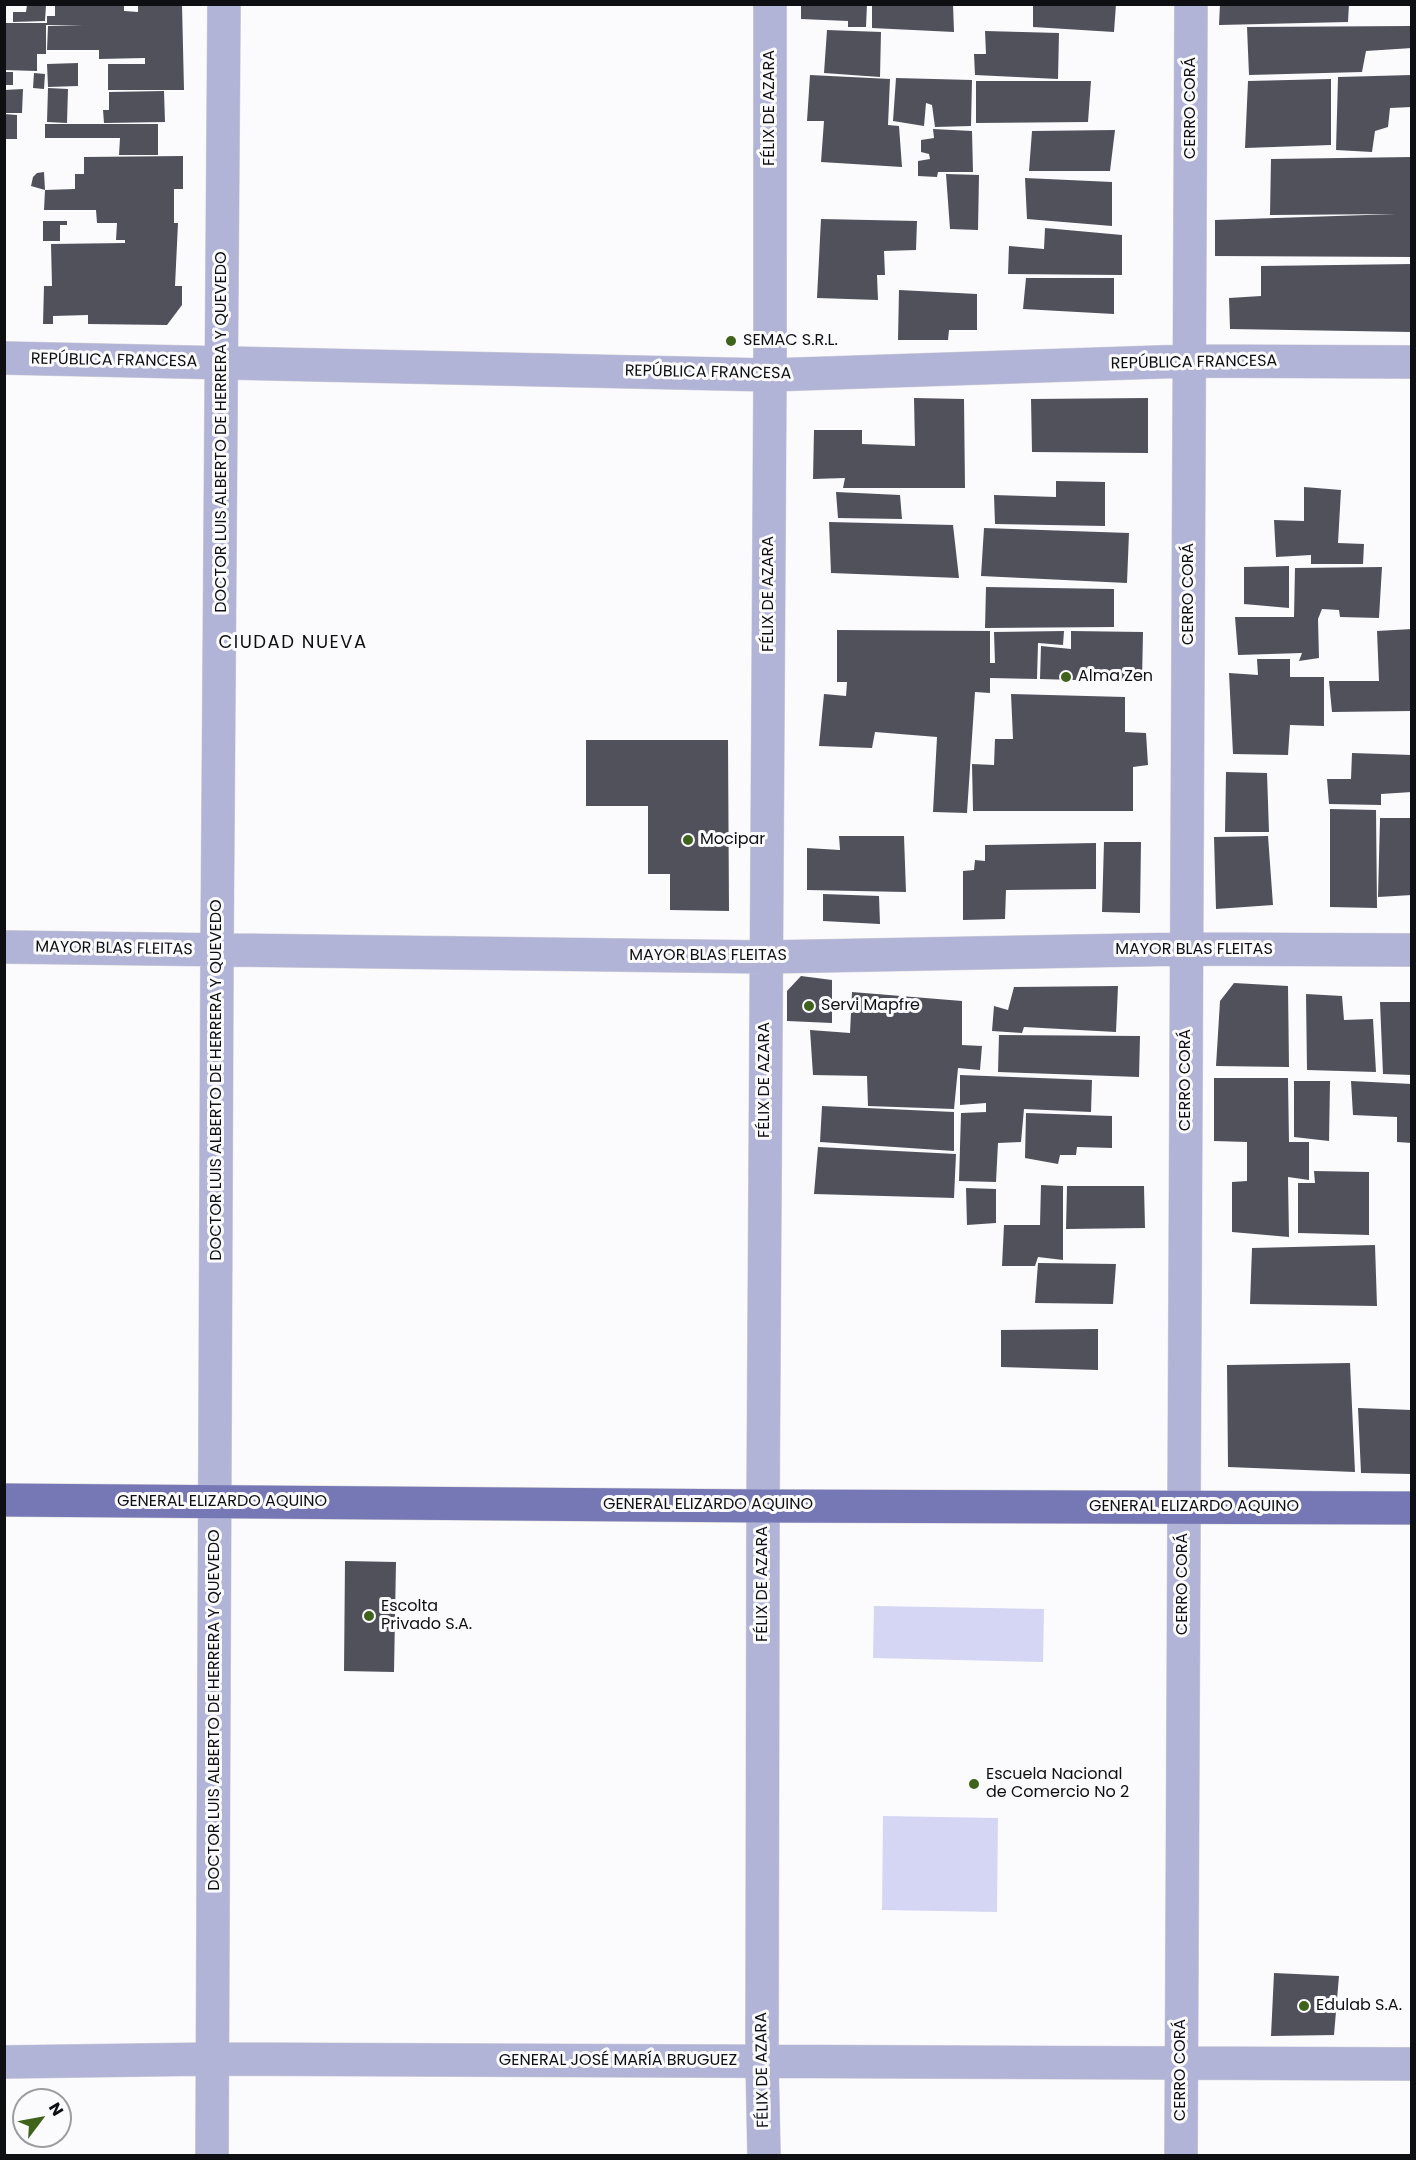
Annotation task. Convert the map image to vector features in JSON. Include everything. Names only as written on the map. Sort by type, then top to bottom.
[{"type":"main road","name":"GENERAL ELIZARDO AQUINO","points":[[4,1500],[1412,1508]]},
{"type":"street","name":"DOCTOR LUIS ALBERTO DE HERRERA Y QUEVEDO","points":[[212,2156],[224,4]]},
{"type":"street","name":"FÉLIX DE AZARA","points":[[764,2156],[762,2061],[763,1506],[770,4]]},
{"type":"street","name":"CERRO CORÁ","points":[[1181,2156],[1191,4]]},
{"type":"street","name":"REPÚBLICA FRANCESA","points":[[4,358],[770,375],[1189,361],[1412,362]]},
{"type":"street","name":"MAYOR BLAS FLEITAS","points":[[4,947],[766,957],[1187,949],[1412,950]]},
{"type":"street","name":"GENERAL JOSÉ MARÍA BRUGUEZ","points":[[4,2062],[213,2060],[1412,2064]]},
{"type":"shaded area","points":[[874,1606],[1044,1609],[1043,1662],[873,1658]]},
{"type":"shaded area","points":[[883,1816],[998,1818],[997,1912],[882,1910]]},
{"type":"building","points":[[55,4],[124,4],[124,11],[138,12],[138,4],[182,4],[184,90],[108,90],[108,64],[145,64],[145,58],[99,59],[99,50],[47,50],[48,26],[83,25],[46,25],[46,54],[37,54],[37,71],[4,70],[4,23],[47,23],[47,16],[55,16]]},
{"type":"building","points":[[801,4],[867,4],[866,27],[848,27],[848,21],[801,19]]},
{"type":"building","points":[[872,4],[953,4],[954,32],[872,28]]},
{"type":"building","points":[[1033,4],[1116,4],[1114,32],[1033,27]]},
{"type":"building","points":[[1220,4],[1349,4],[1348,22],[1219,25]]},
{"type":"building","points":[[27,5],[46,5],[45,21],[13,22],[13,12],[26,12]]},
{"type":"building","points":[[1412,26],[1412,48],[1366,51],[1362,72],[1249,75],[1247,27]]},
{"type":"building","points":[[827,30],[881,32],[880,77],[824,73]]},
{"type":"building","points":[[985,31],[1059,33],[1058,79],[975,75],[974,54],[986,54]]},
{"type":"building","points":[[78,63],[78,86],[48,87],[47,64]]},
{"type":"building","points":[[4,72],[13,72],[13,85],[4,85]]},
{"type":"building","points":[[34,73],[45,74],[44,89],[33,88]]},
{"type":"building","points":[[810,75],[890,79],[888,125],[899,126],[902,167],[821,162],[824,121],[807,121]]},
{"type":"building","points":[[1412,75],[1412,107],[1390,108],[1388,127],[1375,131],[1372,152],[1336,150],[1338,77]]},
{"type":"building","points":[[896,78],[972,80],[971,126],[935,127],[932,105],[926,103],[924,126],[893,121]]},
{"type":"building","points":[[1331,79],[1331,145],[1245,148],[1248,81]]},
{"type":"building","points":[[976,81],[1091,81],[1088,122],[976,123]]},
{"type":"building","points":[[48,88],[68,89],[67,123],[47,122]]},
{"type":"building","points":[[23,89],[22,113],[4,113],[4,90]]},
{"type":"building","points":[[164,91],[165,122],[104,123],[103,110],[109,110],[109,92]]},
{"type":"building","points":[[4,114],[17,115],[17,139],[4,139]]},
{"type":"building","points":[[45,124],[158,124],[158,155],[119,155],[120,138],[45,138]]},
{"type":"building","points":[[933,129],[972,131],[973,172],[938,172],[937,177],[918,176],[918,161],[930,159],[929,154],[921,152],[921,140],[934,138]]},
{"type":"building","points":[[1115,130],[1110,171],[1029,171],[1032,131]]},
{"type":"building","points":[[183,156],[183,189],[174,189],[174,223],[178,223],[175,286],[182,286],[182,305],[167,325],[88,324],[88,315],[53,316],[53,324],[43,324],[44,286],[52,286],[51,244],[125,243],[125,240],[116,240],[117,223],[97,223],[96,210],[44,210],[45,190],[75,189],[75,174],[84,174],[84,157]]},
{"type":"building","points":[[1412,157],[1412,257],[1215,256],[1215,220],[1397,214],[1270,215],[1271,159]]},
{"type":"building","points":[[44,172],[45,190],[31,186],[33,177],[37,173]]},
{"type":"building","points":[[946,174],[979,175],[978,230],[950,229]]},
{"type":"building","points":[[1025,178],[1112,182],[1112,226],[1027,219]]},
{"type":"building","points":[[821,219],[917,221],[916,250],[884,251],[885,275],[877,275],[878,300],[817,298]]},
{"type":"building","points":[[43,221],[67,221],[67,225],[60,225],[60,241],[43,241]]},
{"type":"building","points":[[1045,228],[1122,235],[1122,275],[1008,274],[1009,246],[1044,249]]},
{"type":"building","points":[[1412,264],[1412,332],[1230,329],[1229,298],[1261,296],[1261,266]]},
{"type":"building","points":[[1026,278],[1114,278],[1114,314],[1023,309]]},
{"type":"building","points":[[899,290],[977,294],[977,330],[949,330],[948,340],[898,340]]},
{"type":"building","points":[[914,398],[964,399],[965,488],[843,488],[845,478],[813,479],[814,430],[862,430],[862,444],[915,446]]},
{"type":"building","points":[[1148,398],[1148,453],[1032,452],[1031,399]]},
{"type":"building","points":[[1056,481],[1105,482],[1105,526],[995,524],[994,495],[1056,497]]},
{"type":"building","points":[[1304,487],[1341,490],[1338,543],[1364,544],[1363,564],[1311,564],[1311,555],[1276,557],[1274,520],[1304,521]]},
{"type":"building","points":[[836,492],[900,495],[902,519],[838,518]]},
{"type":"building","points":[[829,522],[953,525],[959,578],[831,573]]},
{"type":"building","points":[[984,528],[1129,533],[1127,583],[981,576]]},
{"type":"building","points":[[1289,566],[1289,608],[1244,604],[1244,567]]},
{"type":"building","points":[[1382,567],[1379,618],[1340,617],[1339,610],[1322,609],[1318,619],[1319,658],[1299,661],[1302,653],[1238,655],[1235,617],[1294,617],[1295,568]]},
{"type":"building","points":[[986,587],[1114,589],[1114,627],[985,628]]},
{"type":"building","points":[[1412,629],[1412,711],[1332,712],[1329,681],[1379,681],[1377,631]]},
{"type":"building","points":[[837,630],[990,631],[990,663],[995,663],[994,632],[1064,631],[1063,645],[1038,643],[1037,679],[990,678],[990,693],[975,692],[967,813],[933,812],[937,737],[875,732],[872,748],[819,746],[824,694],[846,696],[847,682],[837,682]]},
{"type":"building","points":[[1071,631],[1143,632],[1142,682],[1040,679],[1041,646],[1071,649]]},
{"type":"building","points":[[1257,659],[1290,659],[1290,677],[1324,677],[1324,726],[1290,725],[1288,755],[1233,754],[1229,673],[1258,675]]},
{"type":"building","points":[[1011,694],[1125,697],[1125,732],[1146,733],[1148,765],[1133,767],[1133,811],[973,811],[972,764],[994,765],[995,739],[1013,739]]},
{"type":"building","name":"Mocipar","points":[[586,740],[728,740],[729,911],[670,910],[670,874],[648,874],[648,806],[586,806]]},
{"type":"building","points":[[1352,753],[1412,755],[1412,792],[1381,794],[1381,805],[1329,804],[1327,779],[1351,779]]},
{"type":"building","points":[[1226,772],[1267,773],[1269,832],[1225,832]]},
{"type":"building","points":[[1330,809],[1376,810],[1377,908],[1330,907]]},
{"type":"building","points":[[1380,818],[1412,818],[1412,895],[1378,897]]},
{"type":"building","points":[[839,836],[904,836],[906,892],[807,890],[807,848],[840,850]]},
{"type":"building","points":[[1268,836],[1273,905],[1216,909],[1214,837]]},
{"type":"building","points":[[1104,842],[1141,842],[1140,913],[1102,912]]},
{"type":"building","points":[[1096,843],[1096,889],[1006,890],[1005,919],[963,920],[963,871],[974,870],[975,860],[985,861],[985,845]]},
{"type":"building","points":[[823,894],[879,896],[880,924],[823,921]]},
{"type":"building","name":"Servi Mapfre","points":[[801,976],[832,980],[832,1023],[787,1021],[787,991]]},
{"type":"building","points":[[1234,983],[1288,986],[1289,1067],[1216,1066],[1220,1001]]},
{"type":"building","points":[[1118,986],[1116,1032],[1024,1027],[1022,1033],[992,1031],[994,1006],[1008,1010],[1014,987]]},
{"type":"building","points":[[852,992],[962,1001],[962,1045],[982,1046],[980,1070],[958,1068],[954,1109],[868,1106],[867,1076],[813,1075],[810,1030],[850,1033]]},
{"type":"building","points":[[1306,994],[1342,996],[1344,1020],[1373,1019],[1376,1072],[1307,1070]]},
{"type":"building","points":[[1380,1002],[1412,1002],[1412,1075],[1383,1074]]},
{"type":"building","points":[[999,1035],[1140,1036],[1139,1077],[998,1072]]},
{"type":"building","points":[[960,1075],[1092,1080],[1091,1112],[1024,1109],[1021,1142],[998,1143],[996,1182],[959,1181],[961,1113],[986,1112],[986,1103],[960,1105]]},
{"type":"building","points":[[1214,1078],[1288,1078],[1289,1142],[1309,1142],[1309,1180],[1288,1177],[1289,1237],[1232,1232],[1232,1182],[1247,1181],[1247,1142],[1214,1141]]},
{"type":"building","points":[[1294,1081],[1330,1081],[1329,1141],[1294,1137]]},
{"type":"building","points":[[1351,1081],[1412,1084],[1412,1143],[1397,1142],[1397,1117],[1353,1115]]},
{"type":"building","points":[[822,1106],[954,1112],[954,1151],[820,1142]]},
{"type":"building","points":[[1026,1113],[1112,1116],[1112,1148],[1077,1147],[1076,1155],[1060,1155],[1058,1164],[1025,1158]]},
{"type":"building","points":[[818,1147],[956,1154],[954,1198],[814,1194]]},
{"type":"building","points":[[1314,1171],[1369,1172],[1369,1235],[1298,1233],[1298,1183],[1315,1183]]},
{"type":"building","points":[[1041,1185],[1063,1186],[1063,1260],[1038,1257],[1035,1266],[1002,1266],[1004,1225],[1040,1225]]},
{"type":"building","points":[[1067,1186],[1144,1186],[1145,1228],[1066,1229]]},
{"type":"building","points":[[966,1188],[996,1189],[996,1223],[967,1225]]},
{"type":"building","points":[[1375,1245],[1377,1306],[1250,1304],[1252,1248]]},
{"type":"building","points":[[1038,1263],[1116,1264],[1113,1304],[1035,1303]]},
{"type":"building","points":[[1098,1329],[1098,1370],[1001,1367],[1001,1330]]},
{"type":"building","points":[[1350,1363],[1355,1472],[1228,1467],[1227,1365]]},
{"type":"building","points":[[1358,1408],[1412,1410],[1412,1474],[1361,1473]]},
{"type":"building","name":"Escolta Privado S.A.","points":[[345,1561],[396,1562],[394,1672],[344,1671]]},
{"type":"building","name":"Edulab S.A.","points":[[1274,1973],[1339,1976],[1334,2035],[1271,2036]]},
{"type":"place","name":"SEMAC S.R.L.","points":[[731,341]]},
{"type":"place","name":"Alma Zen","points":[[1066,677]]},
{"type":"place","name":"Mocipar","points":[[688,840]]},
{"type":"place","name":"Servi Mapfre","points":[[809,1006]]},
{"type":"place","name":"Escolta Privado S.A.","points":[[369,1616]]},
{"type":"place","name":"Escuela Nacional de Comercio No 2","points":[[974,1784]]},
{"type":"place","name":"Edulab S.A.","points":[[1304,2006]]},
{"type":"district","name":"CIUDAD NUEVA","points":[[293,643]]}]
